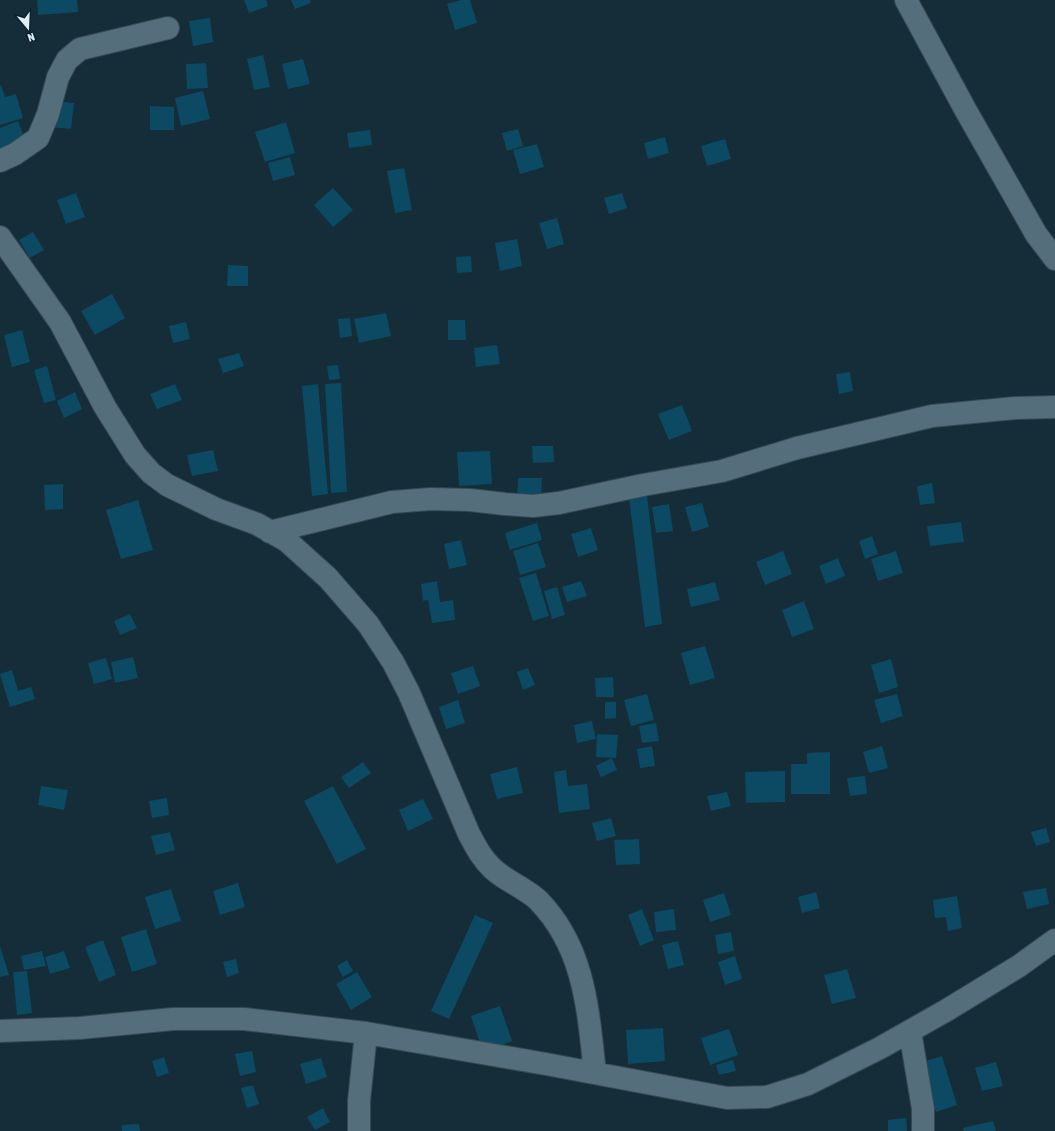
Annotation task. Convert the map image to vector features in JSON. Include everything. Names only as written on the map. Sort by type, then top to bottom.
[{"type":"street","points":[[906,0],[965,109],[1036,234],[1055,259]]},
{"type":"street","points":[[0,161],[15,154],[38,138],[48,114],[58,77],[67,60],[80,49],[168,28]]},
{"type":"street","points":[[0,236],[60,322],[104,407],[135,455],[151,473],[167,485],[216,509],[257,524],[287,541],[328,578],[368,624],[393,662],[409,693],[469,834],[479,853],[494,869],[537,900],[559,925],[574,953],[584,988],[595,1073]]},
{"type":"street","points":[[270,532],[392,502],[431,499],[470,500],[533,506],[559,503],[643,485],[722,471],[796,448],[932,416],[1015,408],[1055,407]]},
{"type":"street","points":[[0,1031],[80,1028],[173,1019],[236,1019],[366,1033],[595,1073],[727,1098],[767,1097],[808,1084],[910,1032],[1019,966],[1055,940]]},
{"type":"street","points":[[910,1032],[923,1109],[924,1131]]},
{"type":"street","points":[[359,1131],[359,1100],[366,1033]]},
{"type":"building","points":[[37,0],[77,0],[78,12],[38,15]]},
{"type":"building","points":[[244,0],[266,0],[268,6],[249,13]]},
{"type":"building","points":[[291,0],[310,0],[311,3],[295,9]]},
{"type":"building","points":[[461,0],[470,0],[477,23],[455,30],[447,4]]},
{"type":"building","points":[[210,18],[213,42],[193,46],[189,21]]},
{"type":"building","points":[[263,55],[270,87],[254,90],[247,59]]},
{"type":"building","points":[[303,59],[310,84],[288,89],[282,64]]},
{"type":"building","points":[[206,63],[208,88],[187,89],[186,64]]},
{"type":"building","points":[[0,85],[5,97],[16,94],[23,118],[0,125]]},
{"type":"building","points":[[203,91],[210,119],[181,126],[175,98]]},
{"type":"building","points":[[54,101],[74,103],[71,129],[51,127]]},
{"type":"building","points":[[150,106],[174,107],[174,130],[150,130]]},
{"type":"building","points":[[18,121],[26,142],[0,152],[0,128]]},
{"type":"building","points":[[286,122],[295,153],[265,162],[255,132]]},
{"type":"building","points":[[518,129],[523,146],[507,151],[502,133]]},
{"type":"building","points":[[370,130],[372,145],[349,148],[347,133]]},
{"type":"building","points":[[665,137],[669,153],[648,159],[644,143]]},
{"type":"building","points":[[725,139],[731,159],[707,166],[701,146]]},
{"type":"building","points":[[537,144],[544,167],[520,174],[513,150]]},
{"type":"building","points":[[290,157],[295,175],[273,181],[268,163]]},
{"type":"building","points":[[404,168],[412,210],[395,213],[387,171]]},
{"type":"building","points":[[333,188],[353,210],[333,227],[314,205]]},
{"type":"building","points":[[76,193],[85,217],[66,224],[57,200]]},
{"type":"building","points":[[622,193],[627,208],[609,214],[604,198]]},
{"type":"building","points":[[557,218],[564,244],[547,249],[539,223]]},
{"type":"building","points":[[33,232],[44,250],[30,258],[19,240]]},
{"type":"building","points":[[517,239],[522,266],[500,271],[495,243]]},
{"type":"building","points":[[471,256],[472,272],[457,273],[456,257]]},
{"type":"building","points":[[228,265],[248,266],[248,286],[227,286]]},
{"type":"building","points":[[112,294],[125,318],[95,335],[81,311]]},
{"type":"building","points":[[386,313],[391,336],[359,343],[354,319]]},
{"type":"building","points":[[350,318],[352,336],[340,338],[338,319]]},
{"type":"building","points":[[448,320],[465,320],[466,340],[448,340]]},
{"type":"building","points":[[186,322],[190,339],[173,343],[169,326]]},
{"type":"building","points":[[22,330],[30,362],[12,367],[4,335]]},
{"type":"building","points":[[497,345],[500,364],[476,367],[474,348]]},
{"type":"building","points":[[239,353],[244,366],[223,373],[218,359]]},
{"type":"building","points":[[338,365],[340,379],[329,380],[327,366]]},
{"type":"building","points":[[47,366],[56,400],[44,403],[34,370]]},
{"type":"building","points":[[850,372],[853,391],[839,394],[836,374]]},
{"type":"building","points":[[341,383],[347,492],[331,493],[325,384]]},
{"type":"building","points":[[175,384],[182,400],[157,409],[150,394]]},
{"type":"building","points":[[318,384],[328,494],[312,496],[302,386]]},
{"type":"building","points":[[75,392],[82,409],[64,418],[57,401]]},
{"type":"building","points":[[682,405],[692,431],[669,440],[658,414]]},
{"type":"building","points":[[532,446],[553,446],[554,462],[533,463]]},
{"type":"building","points":[[213,450],[218,471],[192,476],[187,455]]},
{"type":"building","points":[[490,451],[492,484],[459,486],[457,452]]},
{"type":"building","points":[[518,478],[542,478],[541,500],[517,500]]},
{"type":"building","points":[[932,483],[935,503],[920,505],[917,486]]},
{"type":"building","points":[[63,484],[63,509],[45,510],[44,485]]},
{"type":"building","points":[[647,495],[662,624],[645,627],[629,498]]},
{"type":"building","points":[[138,500],[153,550],[121,559],[106,510]]},
{"type":"building","points":[[702,503],[709,527],[692,532],[685,507]]},
{"type":"building","points":[[669,504],[673,531],[656,533],[652,507]]},
{"type":"building","points":[[961,522],[964,542],[930,546],[927,526]]},
{"type":"building","points":[[537,523],[542,540],[510,550],[505,533]]},
{"type":"building","points":[[591,528],[598,550],[578,557],[571,534]]},
{"type":"building","points":[[872,536],[878,554],[865,559],[859,541]]},
{"type":"building","points":[[461,540],[467,565],[449,569],[444,544]]},
{"type":"building","points":[[538,543],[546,567],[520,575],[513,551]]},
{"type":"building","points":[[783,551],[792,574],[765,585],[756,562]]},
{"type":"building","points":[[896,551],[903,573],[878,581],[871,559]]},
{"type":"building","points":[[838,558],[845,576],[826,584],[819,566]]},
{"type":"building","points":[[536,573],[549,616],[533,621],[519,578]]},
{"type":"building","points":[[437,581],[440,602],[453,600],[455,620],[432,623],[428,600],[423,601],[421,584]]},
{"type":"building","points":[[581,581],[587,596],[567,602],[562,587]]},
{"type":"building","points":[[715,582],[720,600],[691,607],[687,589]]},
{"type":"building","points":[[557,587],[565,615],[552,619],[544,591]]},
{"type":"building","points":[[804,601],[814,629],[792,637],[782,610]]},
{"type":"building","points":[[130,614],[137,628],[120,635],[114,621]]},
{"type":"building","points":[[705,646],[715,678],[690,685],[681,653]]},
{"type":"building","points":[[133,657],[138,678],[115,683],[111,662]]},
{"type":"building","points":[[106,658],[112,679],[94,684],[88,663]]},
{"type":"building","points":[[891,659],[898,687],[879,693],[871,665]]},
{"type":"building","points":[[473,666],[480,686],[458,694],[451,673]]},
{"type":"building","points":[[528,668],[535,685],[523,690],[517,672]]},
{"type":"building","points":[[12,670],[18,691],[31,687],[35,699],[10,707],[0,674]]},
{"type":"building","points":[[613,677],[614,697],[596,697],[595,678]]},
{"type":"building","points":[[647,694],[654,720],[631,726],[624,700]]},
{"type":"building","points":[[897,694],[903,716],[881,723],[874,700]]},
{"type":"building","points":[[458,700],[465,723],[446,729],[439,707]]},
{"type":"building","points":[[605,702],[616,702],[616,718],[605,719]]},
{"type":"building","points":[[592,721],[596,739],[577,743],[574,725]]},
{"type":"building","points":[[656,723],[659,741],[642,743],[639,726]]},
{"type":"building","points":[[597,734],[618,735],[616,758],[596,757]]},
{"type":"building","points":[[652,746],[655,766],[640,768],[637,749]]},
{"type":"building","points":[[882,746],[888,768],[869,773],[863,752]]},
{"type":"building","points":[[830,752],[830,794],[791,794],[791,764],[807,764],[807,753]]},
{"type":"building","points":[[612,758],[617,770],[601,777],[596,766]]},
{"type":"building","points":[[363,762],[371,773],[349,788],[341,777]]},
{"type":"building","points":[[517,767],[523,793],[497,799],[490,774]]},
{"type":"building","points":[[566,770],[568,786],[587,784],[590,809],[559,813],[554,772]]},
{"type":"building","points":[[785,771],[785,802],[746,803],[745,772]]},
{"type":"building","points":[[865,776],[867,794],[850,796],[847,778]]},
{"type":"building","points":[[41,786],[68,790],[64,810],[38,805]]},
{"type":"building","points":[[333,786],[366,849],[337,864],[304,801]]},
{"type":"building","points":[[727,792],[731,806],[711,811],[707,796]]},
{"type":"building","points":[[167,798],[169,815],[152,818],[149,801]]},
{"type":"building","points":[[423,799],[433,819],[408,831],[399,810]]},
{"type":"building","points":[[611,818],[616,836],[597,841],[592,823]]},
{"type":"building","points":[[1046,828],[1050,842],[1036,846],[1031,832]]},
{"type":"building","points":[[170,832],[175,850],[156,855],[151,836]]},
{"type":"building","points":[[639,839],[640,864],[616,865],[614,840]]},
{"type":"building","points":[[238,883],[245,907],[220,915],[213,891]]},
{"type":"building","points":[[1046,888],[1049,904],[1027,909],[1023,892]]},
{"type":"building","points":[[171,889],[181,921],[155,929],[145,897]]},
{"type":"building","points":[[816,892],[820,908],[802,913],[798,897]]},
{"type":"building","points":[[724,893],[731,915],[710,922],[703,900]]},
{"type":"building","points":[[957,896],[962,928],[948,931],[946,917],[935,918],[933,900]]},
{"type":"building","points":[[642,909],[654,940],[640,946],[628,915]]},
{"type":"building","points":[[674,909],[676,930],[656,932],[654,912]]},
{"type":"building","points":[[475,915],[493,923],[449,1019],[431,1011]]},
{"type":"building","points":[[146,929],[157,964],[132,972],[121,937]]},
{"type":"building","points":[[731,932],[734,951],[718,954],[715,935]]},
{"type":"building","points":[[103,940],[116,975],[99,982],[85,947]]},
{"type":"building","points":[[678,941],[684,965],[668,969],[662,945]]},
{"type":"building","points":[[0,946],[9,975],[0,977]]},
{"type":"building","points":[[42,951],[46,966],[24,970],[21,956]]},
{"type":"building","points":[[64,951],[70,968],[50,974],[45,957]]},
{"type":"building","points":[[735,956],[742,979],[725,985],[718,962]]},
{"type":"building","points":[[236,959],[239,973],[227,977],[223,962]]},
{"type":"building","points":[[347,960],[353,971],[343,977],[337,966]]},
{"type":"building","points":[[847,969],[856,998],[832,1004],[824,975]]},
{"type":"building","points":[[27,971],[32,1013],[17,1015],[13,972]]},
{"type":"building","points":[[357,972],[372,997],[351,1010],[336,984]]},
{"type":"building","points":[[500,1006],[512,1041],[483,1051],[471,1016]]},
{"type":"building","points":[[663,1028],[665,1061],[628,1064],[626,1030]]},
{"type":"building","points":[[729,1029],[738,1055],[710,1065],[701,1038]]},
{"type":"building","points":[[252,1051],[256,1072],[240,1076],[235,1054]]},
{"type":"building","points":[[942,1056],[957,1105],[936,1112],[920,1063]]},
{"type":"building","points":[[164,1057],[169,1073],[157,1077],[152,1061]]},
{"type":"building","points":[[321,1058],[327,1077],[306,1084],[300,1064]]},
{"type":"building","points":[[733,1060],[736,1071],[719,1075],[716,1065]]},
{"type":"building","points":[[996,1062],[1003,1086],[982,1091],[975,1068]]},
{"type":"building","points":[[253,1085],[259,1104],[247,1108],[241,1088]]},
{"type":"building","points":[[323,1108],[330,1122],[315,1130],[307,1117]]},
{"type":"building","points":[[906,1118],[907,1131],[888,1131],[888,1120]]},
{"type":"building","points":[[993,1121],[996,1131],[964,1131],[963,1128]]},
{"type":"building","points":[[139,1124],[140,1131],[122,1131],[122,1125]]}]
